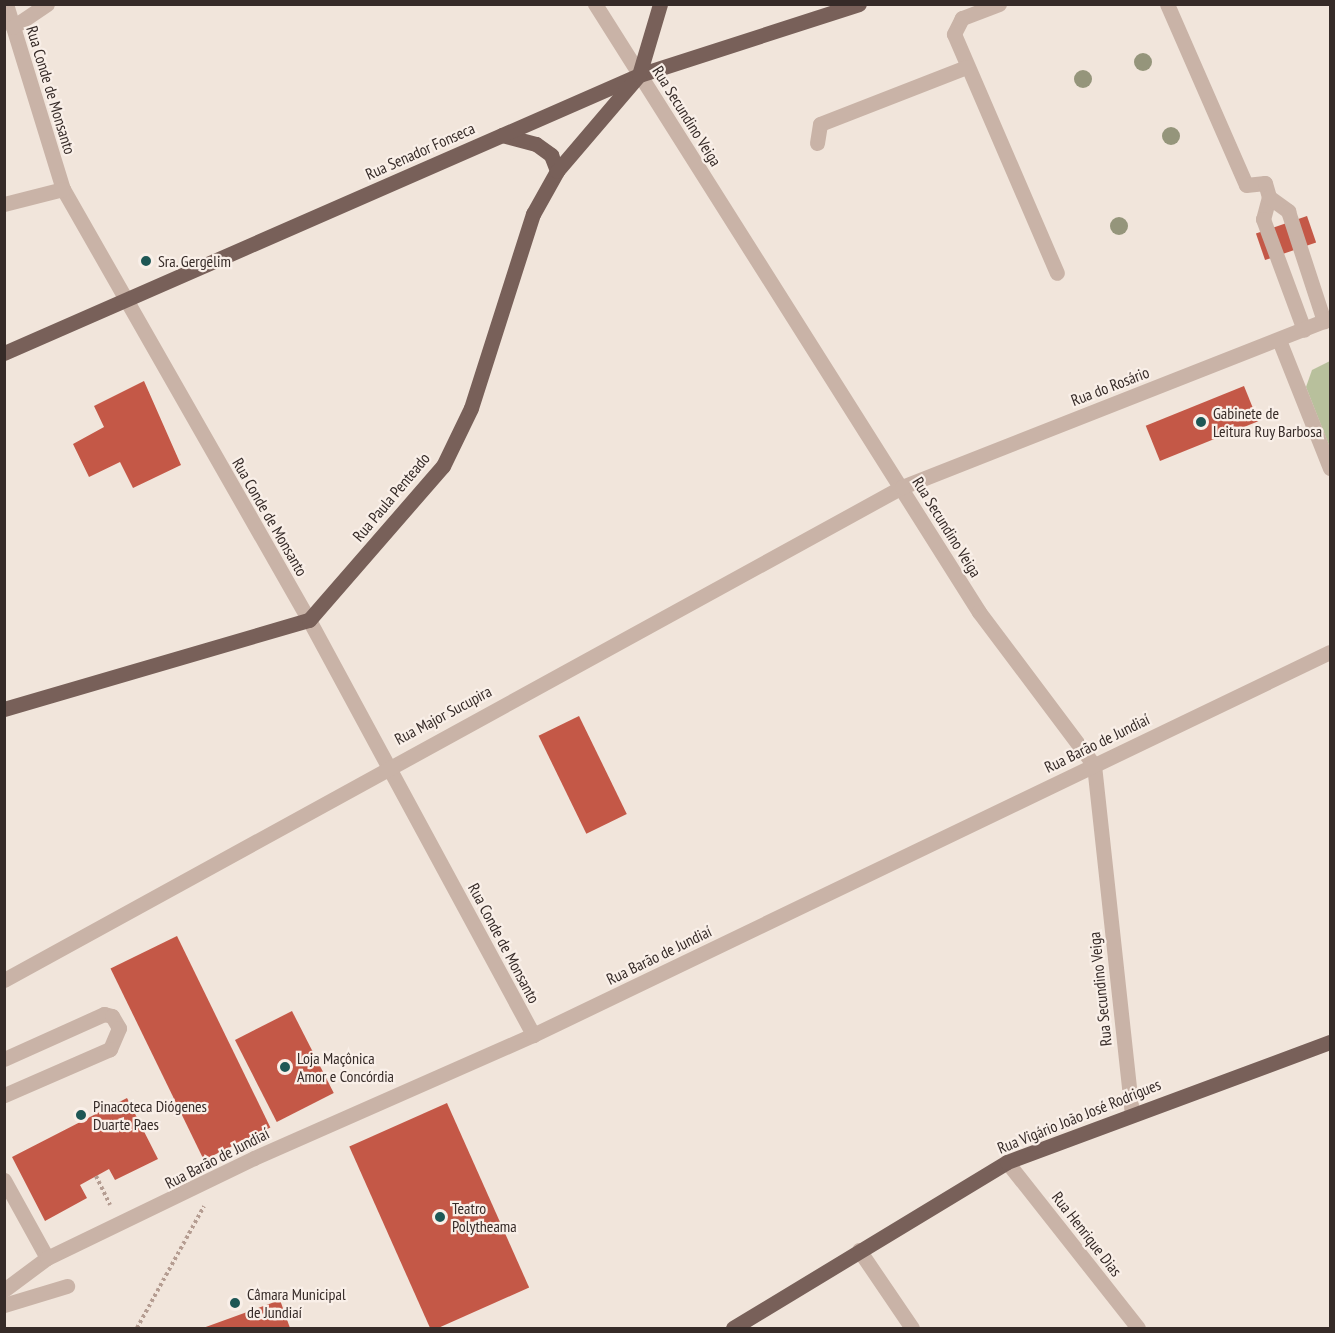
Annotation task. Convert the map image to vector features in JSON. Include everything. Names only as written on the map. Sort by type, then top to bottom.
[{"type":"main road","points":[[639,75],[660,4]]},
{"type":"main road","name":"Rua Senador Fonseca","points":[[4,353],[639,75],[860,4]]},
{"type":"main road","name":"Rua Paula Penteado","points":[[309,620],[443,466],[471,408],[533,214],[557,171],[639,75]]},
{"type":"main road","points":[[502,135],[536,144],[550,155],[557,171]]},
{"type":"main road","points":[[4,709],[309,620]]},
{"type":"main road","name":"Rua Vigário João José Rodrigues","points":[[733,1329],[859,1250],[1007,1162],[1132,1112],[1330,1042]]},
{"type":"street","name":"Rua Conde de Monsanto","points":[[6,4],[63,189],[124,302],[309,620],[533,1035]]},
{"type":"street","points":[[13,27],[47,4]]},
{"type":"street","name":"Rua Secundino Veiga","points":[[595,4],[979,612],[1094,765],[1132,1112]]},
{"type":"street","points":[[999,4],[956,26],[966,67],[1057,273]]},
{"type":"street","points":[[1167,4],[1246,185],[1265,183],[1269,197],[1263,219],[1304,330]]},
{"type":"street","points":[[817,143],[820,124],[966,67]]},
{"type":"street","points":[[4,204],[63,189]]},
{"type":"street","points":[[1269,197],[1288,211],[1327,320]]},
{"type":"street","name":"Rua do Rosário","points":[[902,487],[1327,320]]},
{"type":"street","points":[[1279,340],[1330,468]]},
{"type":"street","name":"Rua Major Sucupira","points":[[4,980],[388,765],[902,487]]},
{"type":"street","name":"Rua Barão de Jundiaí","points":[[4,1290],[47,1258],[254,1158],[533,1035],[1330,652]]},
{"type":"street","points":[[4,1059],[104,1014],[112,1016],[119,1028],[110,1048],[4,1095]]},
{"type":"street","name":"Rua Henrique Dias","points":[[1007,1162],[1138,1329]]},
{"type":"street","points":[[4,1180],[47,1258]]},
{"type":"street","points":[[859,1250],[912,1329]]},
{"type":"street","points":[[4,1305],[67,1286]]},
{"type":"path","points":[[96,1176],[119,1225]]},
{"type":"path","points":[[137,1329],[193,1233]]},
{"type":"green space","points":[[1330,361],[1330,448],[1306,387],[1312,370]]},
{"type":"building","points":[[1307,216],[1316,242],[1265,260],[1256,234]]},
{"type":"building","points":[[144,381],[181,465],[133,488],[120,462],[89,477],[73,444],[104,427],[94,406]]},
{"type":"building","name":"Gabinete de Leitura Ruy Barbosa","points":[[1244,386],[1258,421],[1160,461],[1146,426]]},
{"type":"building","points":[[579,716],[627,814],[586,834],[539,736]]},
{"type":"building","points":[[177,936],[270,1127],[204,1160],[110,968]]},
{"type":"building","name":"Loja Maçônica Amor e Concórdia","points":[[292,1011],[334,1093],[277,1122],[235,1040]]},
{"type":"building","points":[[127,1098],[158,1159],[115,1180],[109,1169],[80,1185],[87,1198],[45,1221],[12,1157]]},
{"type":"building","name":"Teatro Polytheama","points":[[447,1103],[529,1288],[438,1328],[430,1328],[349,1147]]},
{"type":"building","points":[[280,1300],[290,1328],[203,1328]]},
{"type":"place","name":"Sra. Gergelim","points":[[146,261]]},
{"type":"place","name":"Gabinete de Leitura Ruy Barbosa","points":[[1201,422]]},
{"type":"place","name":"Loja Maçônica Amor e Concórdia","points":[[285,1067]]},
{"type":"place","name":"Pinacoteca Diógenes Duarte Paes","points":[[81,1115]]},
{"type":"place","name":"Teatro Polytheama","points":[[440,1217]]},
{"type":"place","name":"Câmara Municipal de Jundiaí","points":[[235,1303]]}]
